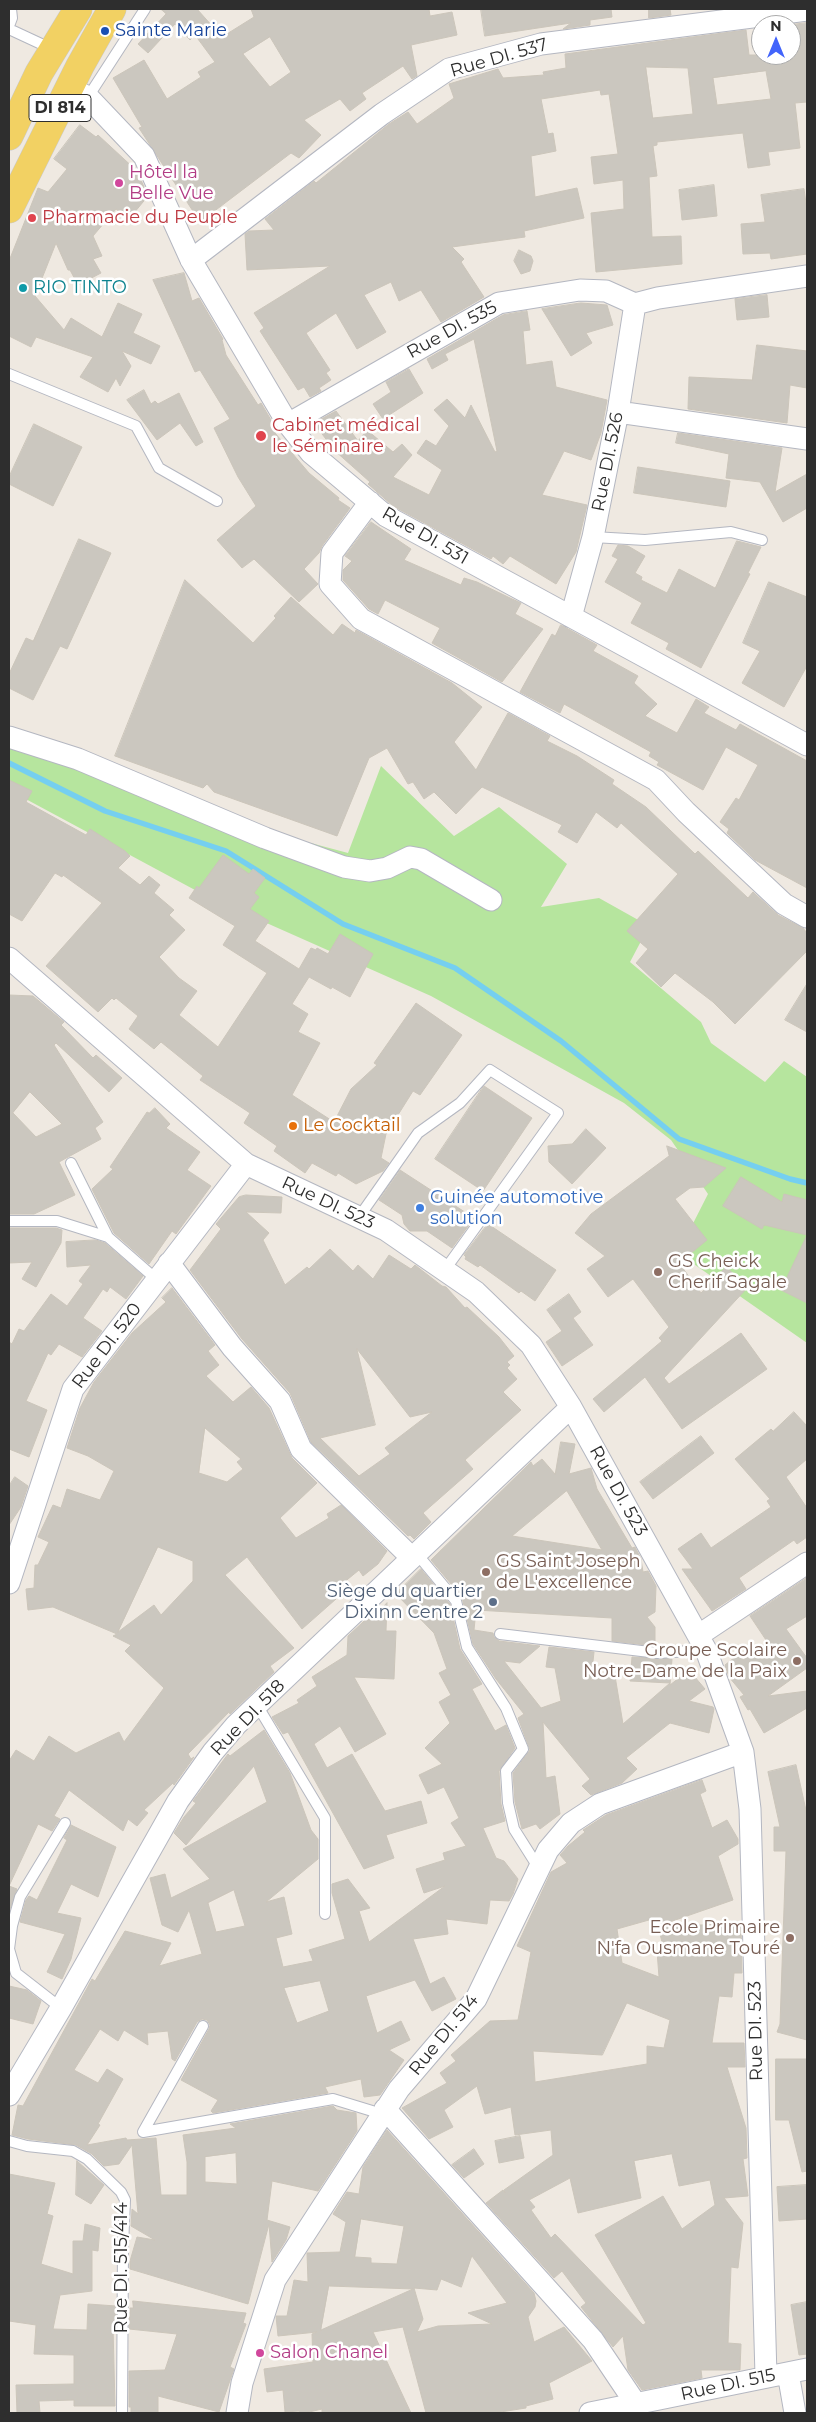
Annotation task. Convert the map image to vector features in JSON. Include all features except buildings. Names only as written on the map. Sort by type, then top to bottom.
[{"type":"main road","name":"DI 814","points":[[9,136],[39,73],[78,9]]},
{"type":"main road","name":"DI 814","points":[[9,209],[79,92],[112,9]]},
{"type":"street","name":"Rue DI. 537","points":[[191,260],[382,114],[449,70],[541,44],[807,10]]},
{"type":"street","name":"Rue DI. 531","points":[[79,92],[144,156],[191,260],[288,424],[311,453],[386,516],[807,745]]},
{"type":"street","points":[[635,304],[658,298],[807,276]]},
{"type":"street","name":"Rue DI. 535","points":[[288,424],[499,303],[580,290],[606,291],[635,304]]},
{"type":"street","name":"Rue DI. 526","points":[[571,617],[594,537],[618,412],[635,304]]},
{"type":"street","points":[[618,412],[807,439]]},
{"type":"street","points":[[370,502],[332,553],[330,584],[361,619],[656,780],[686,812],[784,904],[807,917]]},
{"type":"street","points":[[9,737],[87,763],[265,838],[344,867],[370,871],[388,868],[410,857],[421,859],[491,900]]},
{"type":"street","name":"Rue DI. 523","points":[[10,960],[246,1164],[386,1230],[476,1292],[531,1345],[571,1406],[702,1643],[743,1752],[750,1809],[766,2376]]},
{"type":"street","name":"Rue DI. 520","points":[[9,1583],[73,1389],[246,1164]]},
{"type":"street","points":[[163,1271],[280,1401],[301,1449],[414,1556]]},
{"type":"street","name":"Rue DI. 518","points":[[9,2096],[178,1801],[213,1752],[257,1705],[571,1406]]},
{"type":"street","points":[[702,1643],[807,1563]]},
{"type":"street","name":"Rue DI. 514","points":[[237,2413],[242,2382],[275,2280],[399,2088],[476,2000],[548,1850],[571,1823],[600,1804],[743,1752]]},
{"type":"street","points":[[383,2111],[593,2340],[637,2409]]},
{"type":"street","points":[[795,2413],[798,2371]]},
{"type":"street","name":"Rue DI. 515","points":[[590,2413],[637,2409],[766,2376],[798,2371]]},
{"type":"lane","points":[[11,9],[12,18],[9,28],[53,50]]},
{"type":"lane","points":[[79,92],[144,9]]},
{"type":"lane","points":[[9,374],[136,426],[159,468],[217,501]]},
{"type":"lane","points":[[594,537],[645,540],[731,532],[762,540]]},
{"type":"lane","points":[[359,1217],[418,1133],[460,1102],[490,1070],[558,1112],[444,1271]]},
{"type":"lane","points":[[70,1163],[108,1237]]},
{"type":"lane","points":[[9,1221],[57,1221],[108,1237],[163,1271]]},
{"type":"lane","points":[[414,1556],[456,1601],[467,1647],[506,1708],[522,1749],[506,1771],[508,1803],[514,1829],[538,1868]]},
{"type":"lane","points":[[500,1634],[658,1653],[702,1643]]},
{"type":"lane","points":[[257,1705],[325,1818],[325,1914]]},
{"type":"lane","points":[[61,2008],[16,1973],[9,1949],[12,1926],[20,1897],[65,1823]]},
{"type":"lane","points":[[203,2026],[143,2132],[334,2098],[383,2111]]},
{"type":"lane","name":"Rue DI. 515/414","points":[[9,2141],[27,2146],[73,2151],[87,2159],[121,2192],[125,2200],[122,2413]]},
{"type":"green space","points":[[9,734],[225,820],[348,853],[381,766],[454,836],[499,807],[567,864],[541,907],[599,898],[649,926],[630,962],[701,1022],[711,1043],[765,1082],[784,1061],[807,1077],[807,1343],[678,1253],[708,1194],[671,1140],[624,1103],[431,996],[208,897],[9,790]]},
{"type":"waterway","points":[[9,763],[105,811],[226,851],[343,924],[455,968],[561,1041],[679,1139],[790,1179],[807,1183]]},
{"type":"place","name":"Sainte Marie","points":[[105,31]]},
{"type":"place","name":"Hôtel la Belle Vue","points":[[119,183]]},
{"type":"place","name":"Pharmacie du Peuple","points":[[32,218]]},
{"type":"place","name":"RIO TINTO","points":[[23,288]]},
{"type":"place","name":"Cabinet médical le Séminaire","points":[[261,436]]},
{"type":"place","name":"Le Cocktail","points":[[293,1126]]},
{"type":"place","name":"Guinée automotive solution","points":[[420,1208]]},
{"type":"place","name":"GS Cheick Cherif Sagale","points":[[658,1272]]},
{"type":"place","name":"GS Saint Joseph de L'excellence","points":[[486,1572]]},
{"type":"place","name":"Siège du quartier Dixinn Centre 2","points":[[493,1602]]},
{"type":"place","name":"Groupe Scolaire Notre-Dame de la Paix","points":[[797,1661]]},
{"type":"place","name":"Ecole Primaire N'fa Ousmane Touré","points":[[790,1938]]},
{"type":"place","name":"Salon Chanel","points":[[260,2353]]}]
